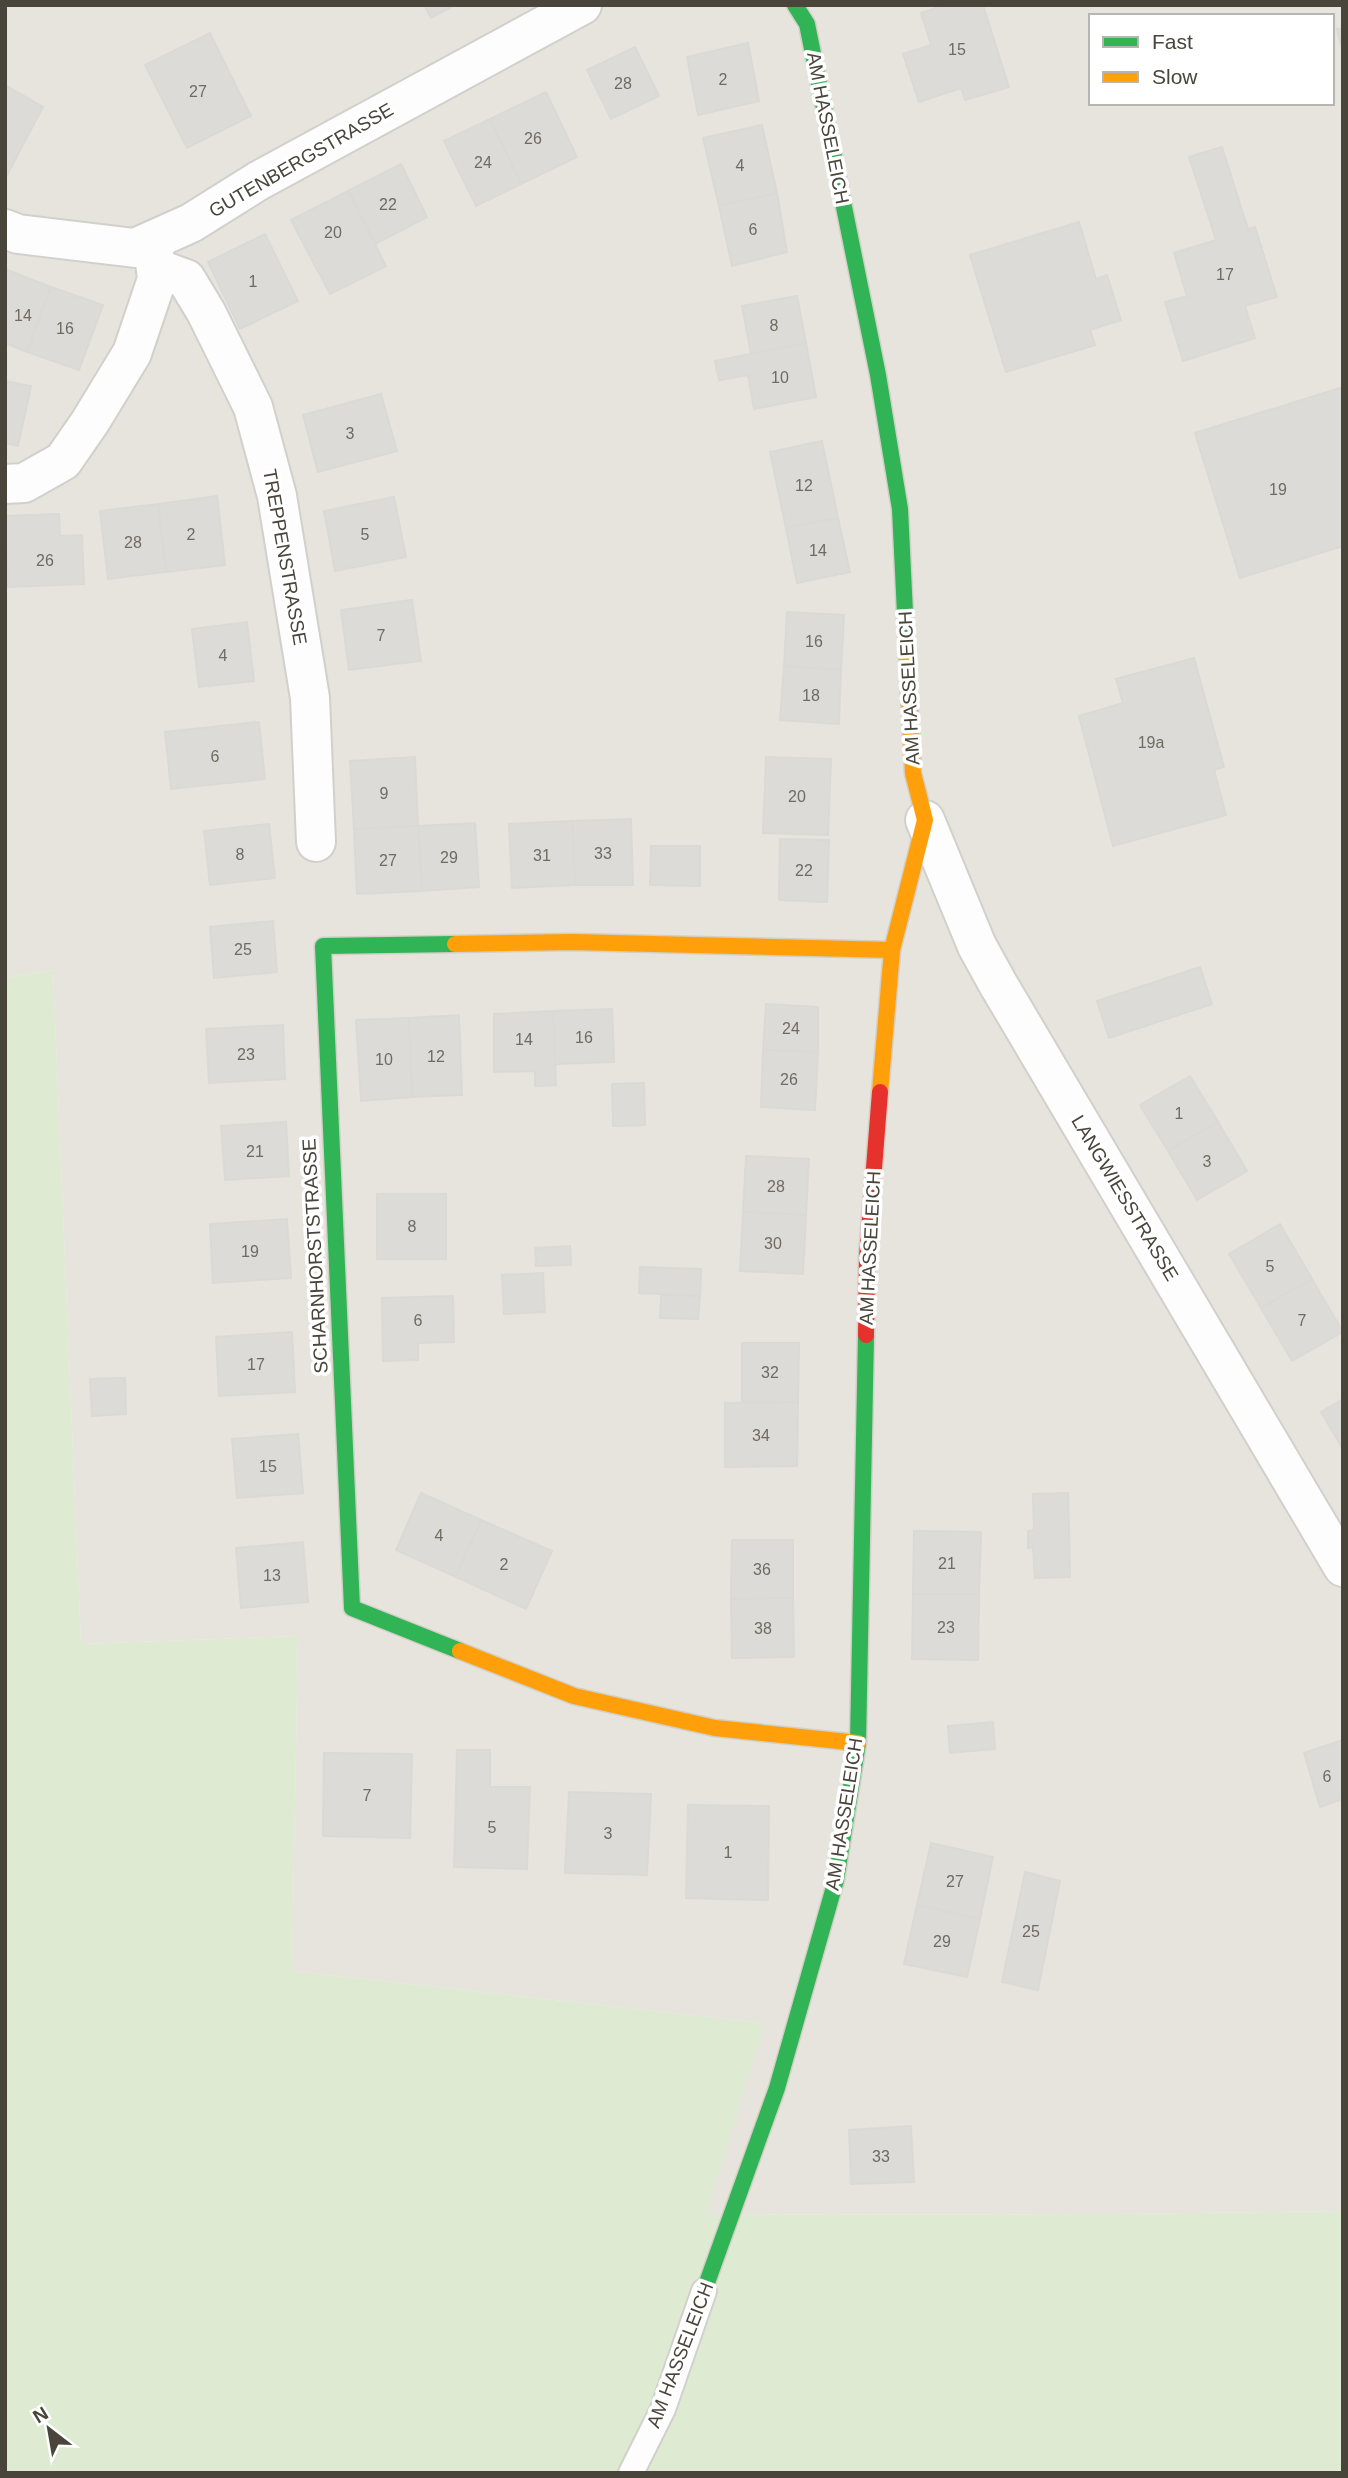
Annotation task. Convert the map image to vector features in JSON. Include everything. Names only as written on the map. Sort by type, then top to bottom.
[{"type":"street","name":"GUTENBERGSTRASSE","points":[[5,229],[18,234],[135,248],[154,254],[191,223],[258,181],[582,5]]},
{"type":"street","name":"AM HASSELEICH","points":[[704,2291],[778,2088],[836,1880],[858,1743],[867,1257],[892,950],[925,820],[913,773],[900,509],[878,375],[819,80],[807,24],[795,5]]},
{"type":"street","points":[[5,484],[24,483],[63,461],[90,422],[132,353],[157,279],[154,254]]},
{"type":"street","name":"TREPPENSTRASSE","points":[[154,254],[186,279],[206,312],[253,407],[277,496],[310,698],[317,842]]},
{"type":"street","name":"LANGWIESSTRASSE","points":[[925,820],[977,946],[998,984],[1343,1567]]},
{"type":"street","name":"SCHARNHORSTSTRASSE","points":[[858,1743],[715,1728],[574,1696],[352,1608],[323,946],[573,942],[892,950]]},
{"type":"lane","name":"AM HASSELEICH","points":[[631,2473],[663,2409],[704,2291]]},
{"type":"shaded area","points":[[5,5],[1343,5],[1343,2211],[705,2215],[765,2023],[292,1971],[298,1636],[81,1644],[53,970],[5,978]]},
{"type":"green space","points":[[53,970],[81,1644],[298,1636],[292,1971],[765,2023],[706,2215],[1343,2211],[1343,2473],[5,2473],[5,978]]},
{"type":"building","points":[[424,5],[455,5],[431,18]]},
{"type":"building","points":[[945,5],[983,5],[1009,87],[965,100],[961,88],[919,102],[903,54],[931,45],[921,13]]},
{"type":"building","points":[[1343,28],[1343,53],[1337,29]]},
{"type":"building","points":[[210,33],[251,116],[187,148],[145,65]]},
{"type":"building","points":[[748,43],[759,101],[698,115],[687,57]]},
{"type":"building","points":[[635,47],[659,96],[611,119],[587,70]]},
{"type":"building","points":[[5,85],[43,107],[6,177],[5,177]]},
{"type":"building","points":[[546,92],[577,157],[521,184],[490,119]]},
{"type":"building","points":[[490,119],[521,184],[476,206],[444,141]]},
{"type":"building","points":[[762,125],[777,193],[719,206],[703,138]]},
{"type":"building","points":[[1222,147],[1248,229],[1255,227],[1277,297],[1245,306],[1255,338],[1183,361],[1165,302],[1187,296],[1174,253],[1216,240],[1189,157]]},
{"type":"building","points":[[401,164],[427,217],[375,244],[348,191]]},
{"type":"building","points":[[348,191],[386,266],[330,294],[291,220]]},
{"type":"building","points":[[777,193],[787,252],[732,266],[719,206]]},
{"type":"building","points":[[1079,222],[1096,279],[1107,275],[1121,320],[1090,330],[1095,345],[1006,372],[970,255]]},
{"type":"building","points":[[265,234],[298,301],[240,329],[208,262]]},
{"type":"building","points":[[5,269],[51,287],[27,352],[5,343]]},
{"type":"building","points":[[51,287],[103,305],[79,370],[27,352]]},
{"type":"building","points":[[797,296],[806,343],[751,354],[742,306]]},
{"type":"building","points":[[806,343],[816,397],[754,409],[748,375],[719,380],[715,361]]},
{"type":"building","points":[[5,381],[31,386],[18,446],[5,443]]},
{"type":"building","points":[[1343,387],[1343,546],[1240,578],[1195,433]]},
{"type":"building","points":[[381,394],[397,451],[318,472],[303,415]]},
{"type":"building","points":[[822,441],[838,518],[786,528],[770,452]]},
{"type":"building","points":[[217,496],[225,565],[166,572],[158,504]]},
{"type":"building","points":[[394,497],[406,557],[335,571],[324,511]]},
{"type":"building","points":[[158,504],[166,572],[108,579],[100,511]]},
{"type":"building","points":[[59,514],[60,536],[82,535],[84,584],[8,587],[5,516]]},
{"type":"building","points":[[5,516],[8,587],[5,587]]},
{"type":"building","points":[[838,518],[850,572],[797,583],[786,528]]},
{"type":"building","points":[[412,600],[421,661],[349,670],[341,610]]},
{"type":"building","points":[[787,612],[844,615],[841,670],[784,666]]},
{"type":"building","points":[[247,622],[254,681],[199,687],[192,629]]},
{"type":"building","points":[[1194,658],[1224,767],[1214,770],[1226,815],[1113,846],[1079,716],[1123,703],[1116,679]]},
{"type":"building","points":[[784,666],[841,670],[839,724],[780,720]]},
{"type":"building","points":[[259,722],[265,779],[171,789],[165,732]]},
{"type":"building","points":[[415,757],[418,826],[354,829],[350,761]]},
{"type":"building","points":[[766,757],[831,759],[828,835],[763,833]]},
{"type":"building","points":[[631,819],[633,885],[575,885],[572,821]]},
{"type":"building","points":[[572,821],[575,885],[512,888],[509,824]]},
{"type":"building","points":[[475,823],[479,887],[422,891],[418,826]]},
{"type":"building","points":[[269,824],[275,878],[210,885],[204,831]]},
{"type":"building","points":[[418,826],[422,891],[357,894],[354,829]]},
{"type":"building","points":[[780,839],[829,840],[827,902],[779,900]]},
{"type":"building","points":[[651,846],[700,846],[700,886],[650,885]]},
{"type":"building","points":[[273,921],[277,972],[214,978],[210,927]]},
{"type":"building","points":[[1200,967],[1212,1004],[1109,1038],[1097,1001]]},
{"type":"building","points":[[766,1004],[818,1007],[818,1052],[763,1050]]},
{"type":"building","points":[[612,1009],[614,1062],[555,1064],[553,1011]]},
{"type":"building","points":[[553,1011],[556,1085],[535,1086],[535,1071],[494,1072],[494,1014]]},
{"type":"building","points":[[459,1015],[462,1095],[412,1097],[409,1018]]},
{"type":"building","points":[[409,1018],[412,1097],[361,1101],[356,1020]]},
{"type":"building","points":[[283,1025],[285,1079],[209,1083],[206,1029]]},
{"type":"building","points":[[763,1050],[818,1052],[815,1110],[761,1107]]},
{"type":"building","points":[[1190,1076],[1218,1122],[1168,1151],[1140,1105]]},
{"type":"building","points":[[644,1083],[645,1125],[613,1126],[612,1084]]},
{"type":"building","points":[[286,1122],[289,1176],[225,1180],[221,1126]]},
{"type":"building","points":[[1218,1122],[1247,1171],[1197,1200],[1168,1151]]},
{"type":"building","points":[[746,1156],[809,1159],[806,1215],[743,1212]]},
{"type":"building","points":[[377,1194],[446,1194],[446,1259],[377,1259]]},
{"type":"building","points":[[743,1212],[806,1215],[803,1274],[740,1271]]},
{"type":"building","points":[[287,1219],[291,1278],[213,1283],[210,1224]]},
{"type":"building","points":[[1280,1224],[1312,1279],[1261,1308],[1229,1254]]},
{"type":"building","points":[[570,1246],[571,1265],[536,1266],[535,1248]]},
{"type":"building","points":[[640,1267],[701,1269],[700,1296],[639,1293]]},
{"type":"building","points":[[543,1273],[545,1312],[504,1314],[502,1275]]},
{"type":"building","points":[[1312,1279],[1343,1332],[1292,1361],[1261,1308]]},
{"type":"building","points":[[661,1295],[700,1296],[698,1319],[660,1318]]},
{"type":"building","points":[[453,1296],[454,1342],[418,1343],[418,1360],[383,1361],[382,1298]]},
{"type":"building","points":[[292,1332],[295,1392],[219,1396],[216,1337]]},
{"type":"building","points":[[742,1343],[799,1343],[798,1402],[742,1401]]},
{"type":"building","points":[[125,1378],[126,1414],[92,1416],[90,1379]]},
{"type":"building","points":[[1343,1399],[1343,1449],[1321,1412]]},
{"type":"building","points":[[798,1402],[797,1466],[725,1467],[725,1403]]},
{"type":"building","points":[[298,1434],[303,1493],[237,1498],[232,1439]]},
{"type":"building","points":[[421,1493],[481,1520],[456,1577],[396,1550]]},
{"type":"building","points":[[1068,1493],[1070,1577],[1035,1578],[1033,1547],[1028,1548],[1028,1531],[1034,1530],[1033,1494]]},
{"type":"building","points":[[481,1520],[552,1551],[526,1609],[456,1577]]},
{"type":"building","points":[[914,1531],[981,1532],[979,1594],[913,1594]]},
{"type":"building","points":[[732,1540],[793,1540],[793,1598],[731,1599]]},
{"type":"building","points":[[303,1542],[308,1602],[241,1608],[236,1548]]},
{"type":"building","points":[[913,1594],[979,1594],[978,1660],[912,1659]]},
{"type":"building","points":[[793,1598],[794,1657],[732,1658],[731,1599]]},
{"type":"building","points":[[993,1722],[995,1749],[950,1753],[948,1726]]},
{"type":"building","points":[[1343,1740],[1343,1799],[1320,1807],[1304,1753]]},
{"type":"building","points":[[457,1750],[490,1750],[490,1787],[530,1787],[527,1869],[454,1867]]},
{"type":"building","points":[[324,1753],[412,1754],[410,1838],[323,1836]]},
{"type":"building","points":[[569,1792],[651,1794],[647,1875],[565,1873]]},
{"type":"building","points":[[688,1805],[769,1806],[768,1900],[686,1898]]},
{"type":"building","points":[[931,1843],[993,1857],[980,1919],[917,1905]]},
{"type":"building","points":[[1025,1872],[1060,1881],[1038,1990],[1002,1982]]},
{"type":"building","points":[[917,1905],[980,1919],[967,1977],[904,1964]]},
{"type":"building","points":[[911,2126],[914,2182],[851,2184],[849,2130]]},
{"type":"traffic: fast","points":[[795,5],[807,24],[878,375],[900,509],[907,655]]},
{"type":"traffic: fast","points":[[455,944],[323,946],[352,1608],[460,1651]]},
{"type":"traffic: fast","points":[[704,2291],[777,2088],[836,1880],[858,1743],[866,1335]]},
{"type":"traffic: slow","points":[[880,1092],[892,950],[925,820],[913,773],[907,655]]},
{"type":"traffic: slow","points":[[455,944],[573,942],[892,950]]},
{"type":"traffic: slow","points":[[460,1651],[574,1696],[715,1728],[858,1743]]},
{"type":"traffic: jam","points":[[866,1335],[867,1257],[880,1092]]}]
